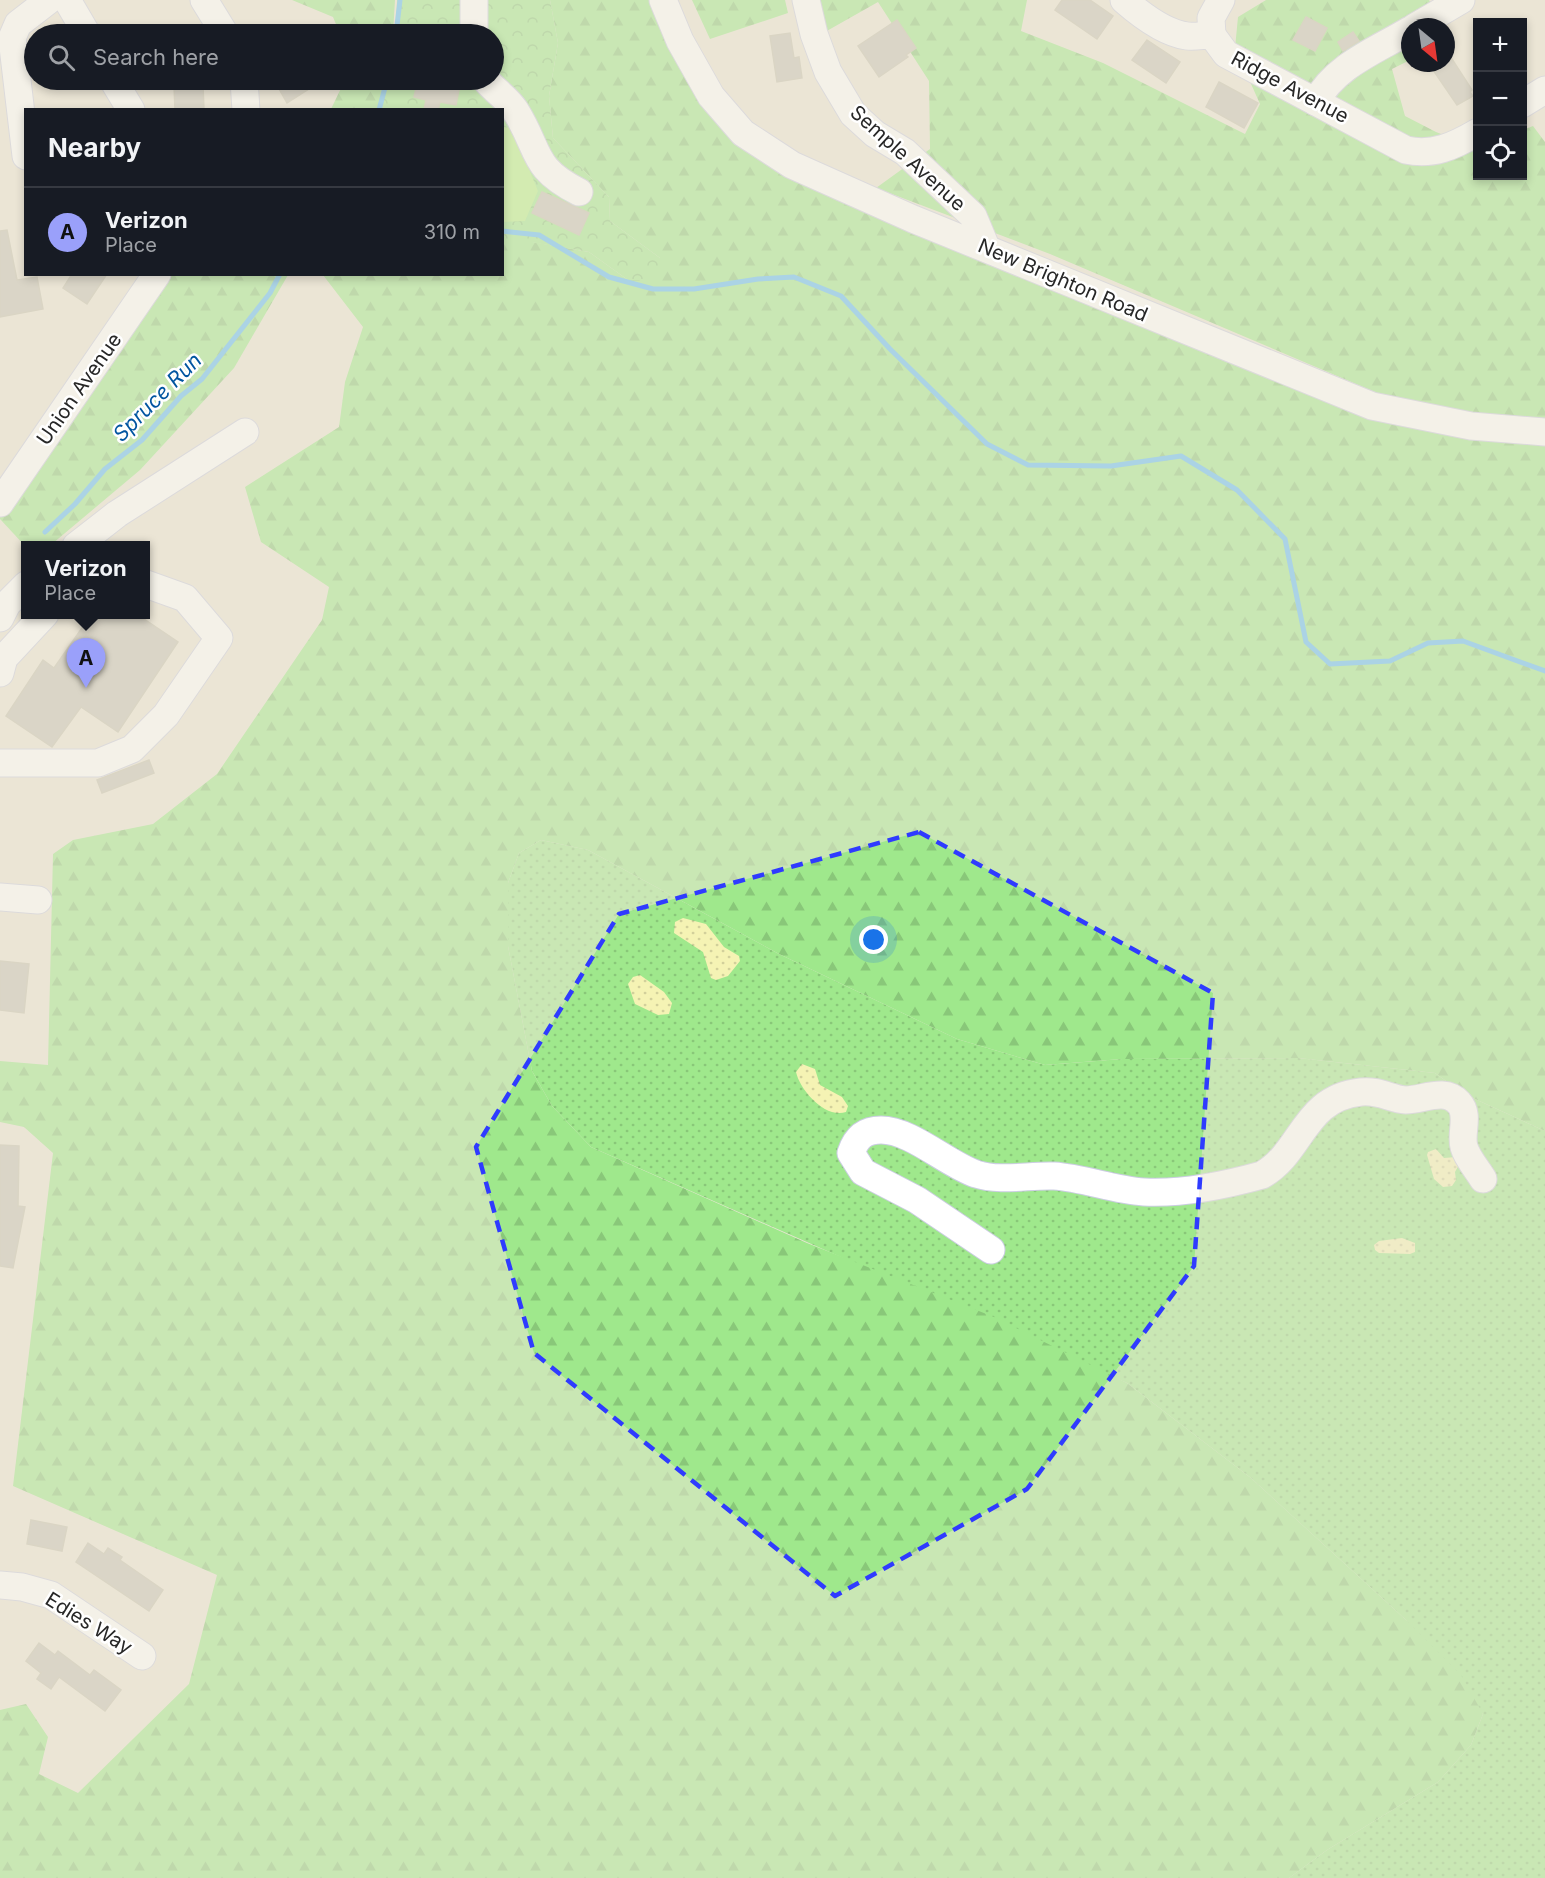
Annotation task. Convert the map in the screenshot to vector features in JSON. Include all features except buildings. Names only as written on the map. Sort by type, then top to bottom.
[{"type":"street","points":[[24,139],[12,38],[18,24],[49,0]]},
{"type":"street","points":[[67,0],[81,24]]},
{"type":"street","points":[[204,0],[219,24]]},
{"type":"street","points":[[474,0],[474,24]]},
{"type":"street","name":"New Brighton Road","points":[[663,0],[680,41],[711,96],[743,133],[792,165],[832,185],[1372,406],[1471,426],[1545,432]]},
{"type":"street","name":"Semple Avenue","points":[[806,0],[814,34],[828,72],[853,114],[875,134],[905,152],[973,216],[986,247]]},
{"type":"street","name":"Ridge Avenue","points":[[1124,0],[1139,14],[1173,32],[1187,36],[1212,35],[1226,54],[1406,150],[1432,152],[1454,145],[1473,135]]},
{"type":"street","points":[[1212,35],[1211,18],[1221,0]]},
{"type":"street","points":[[1430,18],[1461,0]]},
{"type":"street","points":[[1316,102],[1324,87],[1336,75],[1401,35]]},
{"type":"street","points":[[119,90],[130,108]]},
{"type":"street","points":[[245,90],[246,108]]},
{"type":"street","points":[[496,90],[515,110],[544,168],[556,180],[579,192]]},
{"type":"street","points":[[1527,101],[1545,90]]},
{"type":"street","name":"Union Avenue","points":[[0,502],[157,276]]},
{"type":"street","points":[[82,541],[117,514],[245,432]]},
{"type":"street","points":[[0,764],[98,763],[132,749],[166,715],[219,638],[185,598],[150,585]]},
{"type":"street","points":[[0,618],[7,604],[21,590]]},
{"type":"street","points":[[0,673],[4,658],[41,619]]},
{"type":"street","points":[[0,897],[38,900]]},
{"type":"street","points":[[991,1250],[917,1200],[863,1172],[851,1153],[854,1142],[862,1134],[881,1130],[900,1134],[977,1174],[996,1178],[1072,1178],[1128,1190],[1162,1192],[1262,1176],[1274,1166],[1321,1108],[1342,1095],[1378,1092],[1404,1100],[1446,1095],[1457,1100],[1463,1108],[1464,1149],[1483,1179]]},
{"type":"street","name":"Edies Way","points":[[0,1585],[22,1587],[51,1595],[142,1656]]},
{"type":"highlighted area","points":[[919,832],[1213,993],[1194,1266],[1027,1489],[835,1596],[534,1353],[476,1147],[619,914]]},
{"type":"green space","points":[[292,0],[395,0],[394,24],[336,24],[333,17]]},
{"type":"green space","points":[[397,0],[550,0],[558,43],[549,96],[553,138],[609,197],[610,221],[660,258],[654,280],[628,280],[589,252],[530,242],[504,242],[504,108],[380,108],[384,90],[504,90],[504,24],[396,24]]},
{"type":"green space","points":[[550,0],[663,0],[743,133],[1372,406],[1545,432],[1545,1131],[1464,1094],[1435,1073],[1298,1058],[1122,1059],[1045,1065],[957,1039],[779,954],[588,850],[541,840],[519,853],[508,883],[508,946],[532,1071],[552,1106],[591,1147],[807,1243],[994,1317],[1127,1383],[1251,1478],[1405,1619],[1461,1675],[1483,1714],[1471,1745],[1438,1782],[1327,1850],[1289,1878],[0,1878],[0,1710],[26,1704],[48,1737],[39,1774],[78,1793],[189,1684],[217,1575],[13,1486],[53,1153],[24,1127],[0,1122],[0,1061],[48,1065],[53,854],[73,840],[153,824],[217,774],[322,620],[329,587],[261,542],[245,487],[339,427],[345,382],[363,327],[324,276],[504,276],[504,241],[521,240],[589,252],[628,280],[660,258],[610,221],[609,197],[553,138],[549,96],[558,43]]},
{"type":"green space","points":[[692,0],[785,0],[788,13],[710,39]]},
{"type":"green space","points":[[814,0],[1027,0],[1021,31],[1103,63],[1245,134],[1260,104],[1235,48],[1238,17],[1266,0],[1429,0],[1439,18],[1401,18],[1401,64],[1392,69],[1405,116],[1436,132],[1473,146],[1473,180],[1527,180],[1527,128],[1533,126],[1545,142],[1545,419],[1463,412],[1377,393],[1050,254],[876,188],[930,149],[929,81],[878,2],[825,32]]},
{"type":"green space","points":[[340,90],[383,90],[378,108],[331,108]]},
{"type":"green space","points":[[504,127],[512,128],[538,191],[525,221],[504,222]]},
{"type":"green space","points":[[156,276],[287,276],[234,368],[140,470],[56,541],[21,542],[0,519],[0,503]]},
{"type":"green space","points":[[541,840],[588,850],[779,954],[957,1039],[1045,1065],[1122,1059],[1298,1058],[1435,1073],[1464,1094],[1545,1131],[1545,1878],[1289,1878],[1327,1850],[1438,1782],[1471,1745],[1483,1714],[1405,1619],[1251,1478],[1127,1383],[591,1147],[552,1106],[532,1071],[508,946],[508,883],[519,853]]},
{"type":"sand","points":[[683,918],[706,924],[724,947],[739,956],[740,961],[728,976],[716,980],[711,978],[703,952],[674,933],[675,922]]},
{"type":"sand","points":[[640,975],[664,992],[672,1003],[669,1014],[658,1015],[635,1004],[628,984],[633,977]]},
{"type":"sand","points":[[802,1064],[815,1069],[820,1085],[842,1097],[848,1106],[846,1112],[830,1111],[808,1094],[796,1072]]},
{"type":"sand","points":[[1436,1149],[1444,1158],[1456,1157],[1460,1163],[1455,1172],[1456,1180],[1452,1186],[1443,1187],[1434,1179],[1427,1155],[1428,1152]]},
{"type":"sand","points":[[1402,1238],[1415,1243],[1415,1252],[1410,1254],[1379,1253],[1375,1250],[1374,1245],[1379,1241]]},
{"type":"waterway","name":"Spruce Run","points":[[397,24],[400,0]]},
{"type":"waterway","name":"Spruce Run","points":[[380,108],[384,90]]},
{"type":"waterway","points":[[504,231],[539,235],[609,277],[653,289],[694,289],[758,279],[794,277],[841,296],[890,349],[987,444],[1028,465],[1111,466],[1181,456],[1237,490],[1285,539],[1306,642],[1330,664],[1390,661],[1428,643],[1463,641],[1545,671]]},
{"type":"waterway","name":"Spruce Run","points":[[45,532],[75,504],[105,469],[142,440],[181,396],[202,379],[270,293],[279,276]]},
{"type":"place","name":"Verizon","points":[[86,688]]}]
